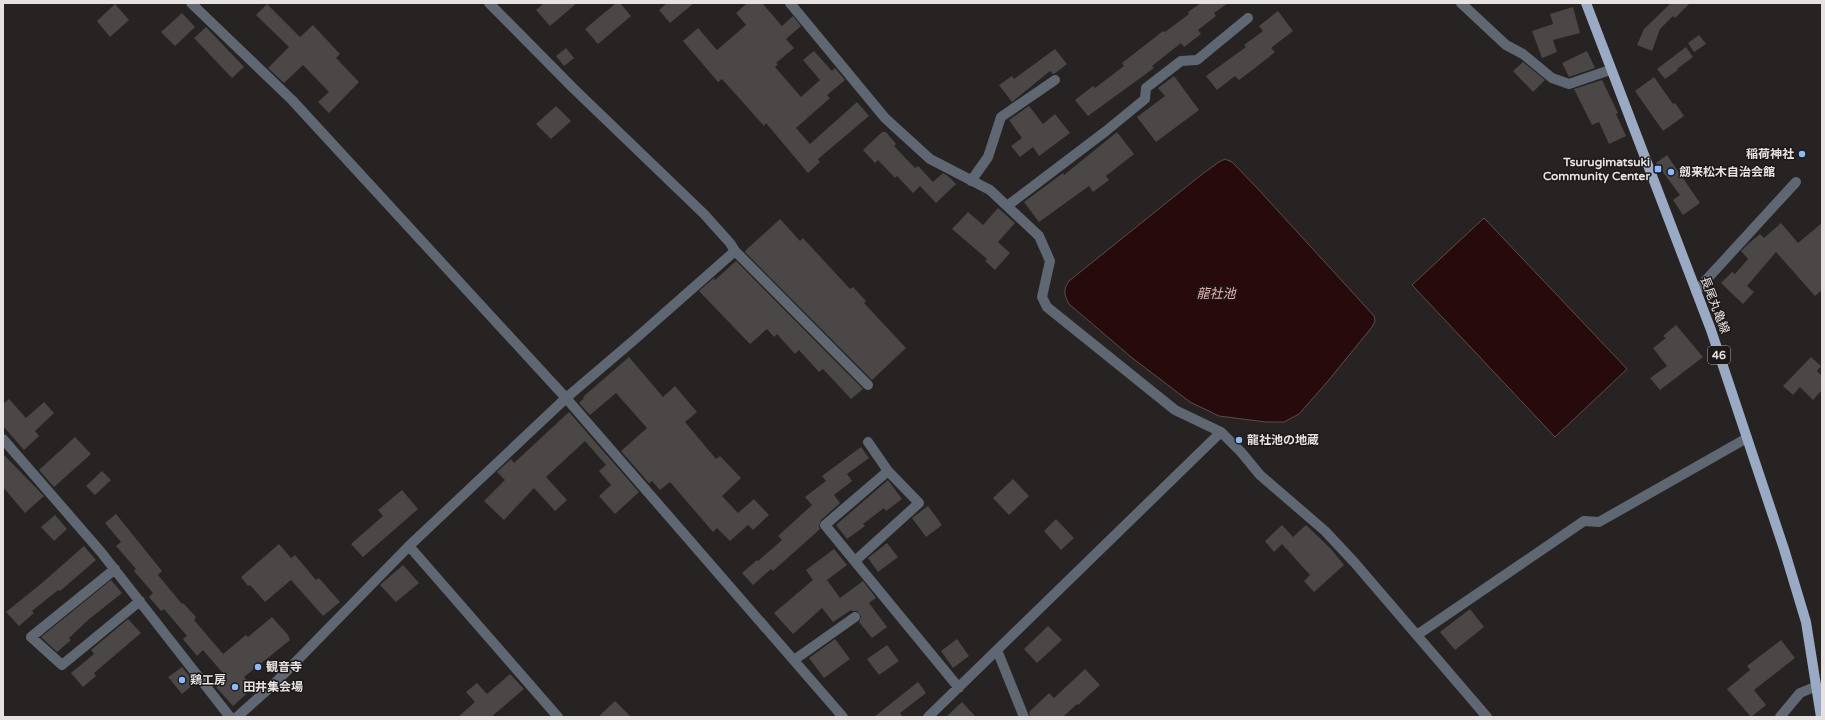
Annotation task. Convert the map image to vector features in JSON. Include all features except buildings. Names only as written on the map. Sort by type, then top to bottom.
[{"type":"main road","name":"長尾丸亀線","points":[[1586,3],[1610,70],[1711,330],[1784,549],[1806,622],[1821,717]]},
{"type":"street","points":[[191,3],[292,100],[566,398],[842,717]]},
{"type":"street","points":[[488,3],[573,88],[704,214],[730,243],[735,251],[868,384]]},
{"type":"street","points":[[790,3],[885,118],[930,159],[990,190],[1038,236],[1050,261],[1042,297],[1047,307],[1175,410],[1221,432],[1241,452],[1260,475],[1325,531],[1487,717]]},
{"type":"street","points":[[1460,3],[1506,45],[1523,54],[1552,78],[1569,84],[1610,70]]},
{"type":"street","points":[[1007,206],[1106,131],[1145,99],[1146,88],[1181,61],[1197,60],[1248,18]]},
{"type":"street","points":[[971,180],[988,157],[1001,117],[1055,80]]},
{"type":"street","points":[[1696,291],[1796,182]]},
{"type":"street","points":[[237,717],[275,683],[409,546],[566,398],[735,251]]},
{"type":"street","points":[[928,717],[1221,432]]},
{"type":"street","points":[[1417,635],[1584,521],[1599,522],[1747,438]]},
{"type":"street","points":[[3,439],[115,569],[230,717]]},
{"type":"street","points":[[854,561],[919,503],[888,471],[868,442]]},
{"type":"street","points":[[888,471],[825,525],[958,688]]},
{"type":"street","points":[[409,546],[558,717]]},
{"type":"street","points":[[115,569],[31,637],[62,665],[140,601]]},
{"type":"street","points":[[794,660],[855,617]]},
{"type":"street","points":[[996,650],[1024,717]]},
{"type":"street","points":[[1780,717],[1800,692],[1817,686]]},
{"type":"water","name":"龍社池","points":[[1225,159],[1232,162],[1258,189],[1374,316],[1375,321],[1372,327],[1328,381],[1299,414],[1284,422],[1266,422],[1219,416],[1190,402],[1131,357],[1069,304],[1065,295],[1065,289],[1069,281],[1201,175]]},
{"type":"water","points":[[1484,218],[1627,369],[1555,437],[1412,285]]},
{"type":"place","name":"稲荷神社","points":[[1802,154]]},
{"type":"place","name":"Tsurugimatsuki Community Center","points":[[1658,169]]},
{"type":"place","name":"劔来松木自治会館","points":[[1671,172]]},
{"type":"place","name":"龍社池の地蔵","points":[[1239,440]]},
{"type":"place","name":"観音寺","points":[[258,667]]},
{"type":"place","name":"鶏工房","points":[[182,680]]},
{"type":"place","name":"田井集会場","points":[[235,687]]}]
